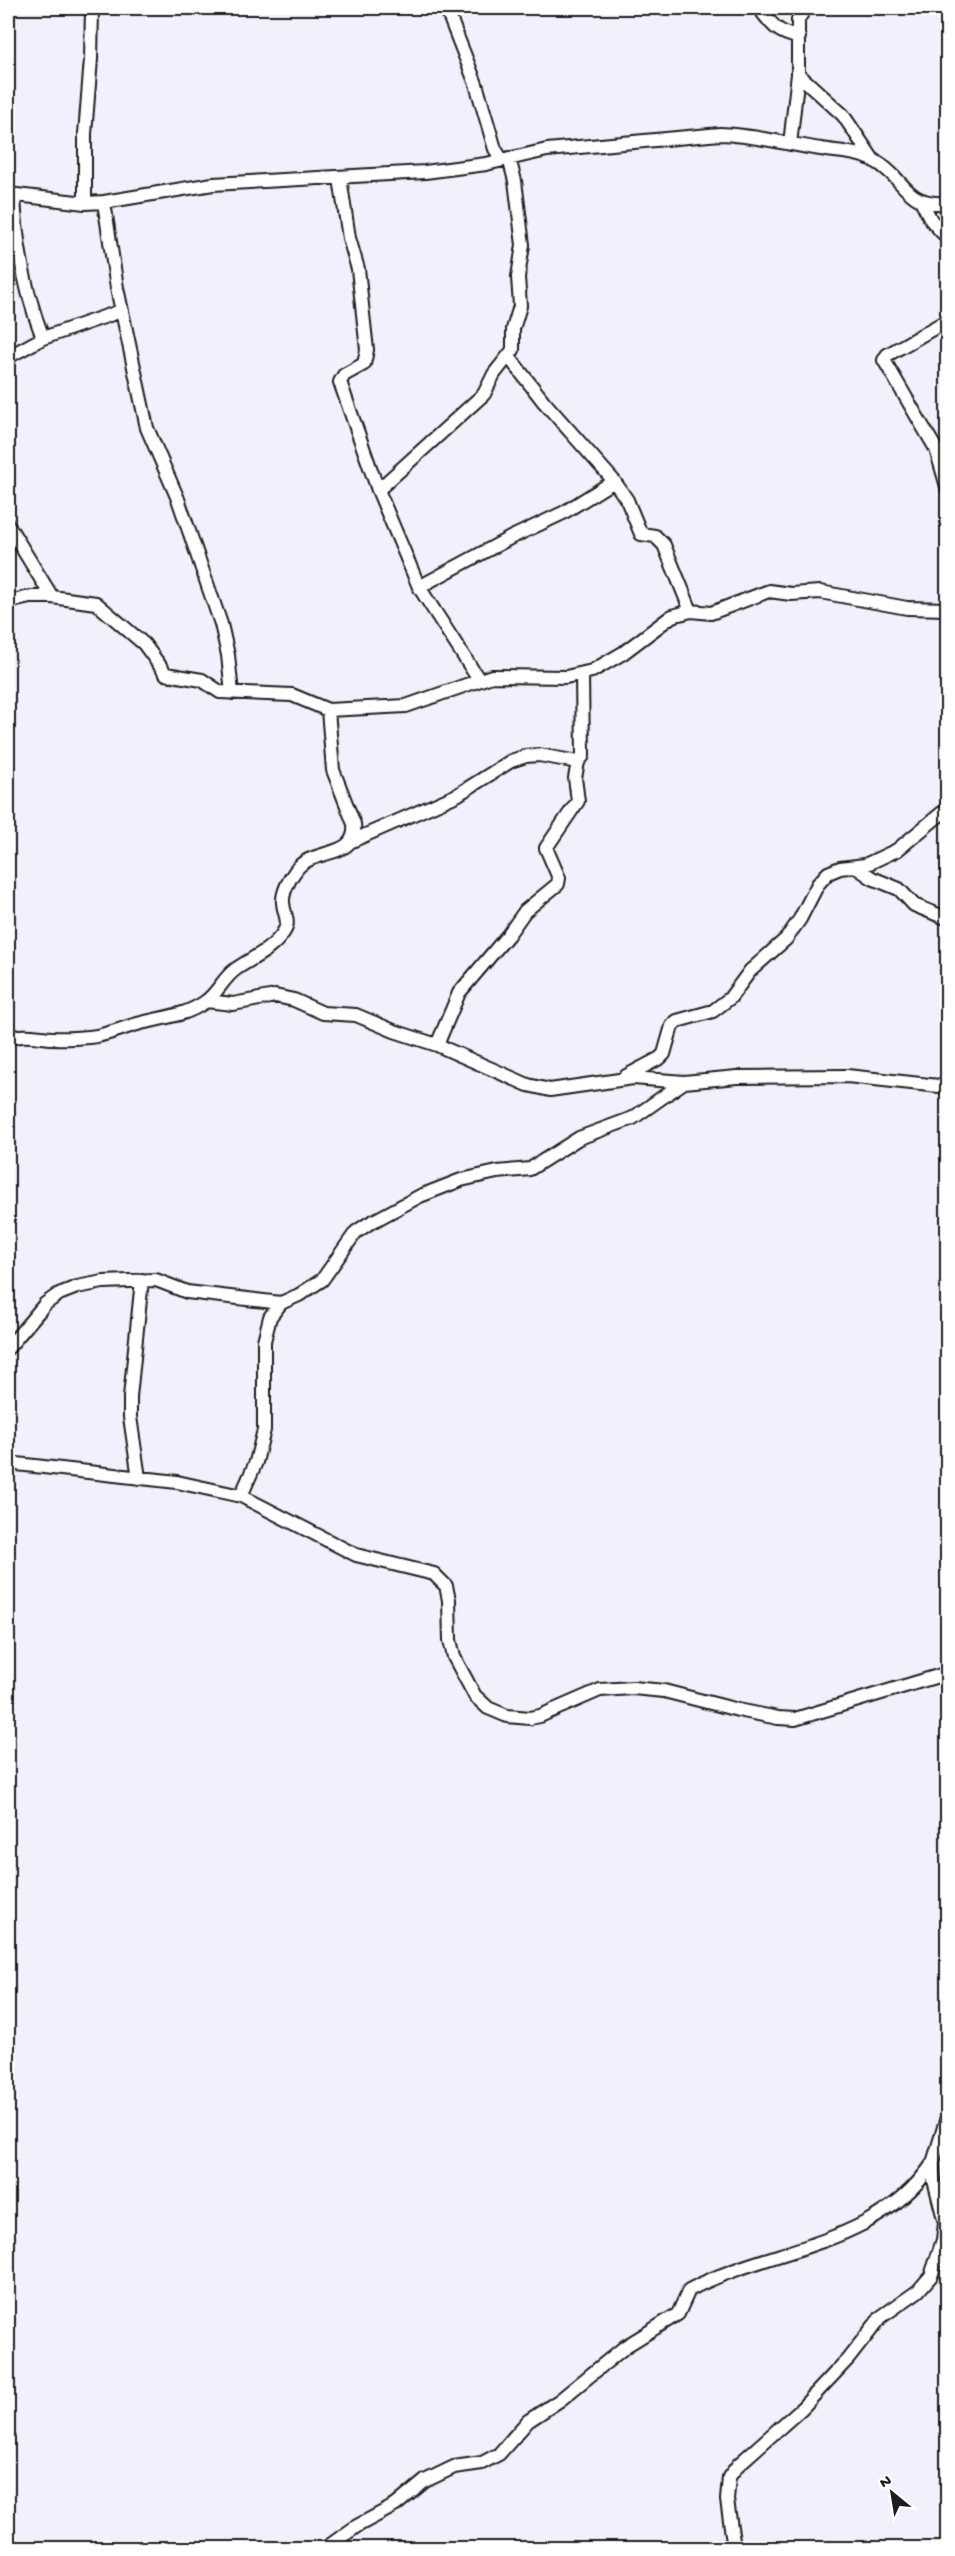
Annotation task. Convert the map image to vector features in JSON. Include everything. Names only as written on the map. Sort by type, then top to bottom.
[{"type":"street","points":[[85,203],[85,134],[92,50],[92,8]]},
{"type":"street","points":[[378,490],[484,394],[494,374],[513,350],[513,329],[520,306],[518,277],[523,245],[515,181],[506,159],[495,149],[476,84],[446,8]]},
{"type":"street","points":[[759,8],[777,31],[799,37]]},
{"type":"street","points":[[790,144],[798,74],[798,20],[805,8]]},
{"type":"street","points":[[798,74],[843,115],[874,160],[922,202],[931,220],[948,239]]},
{"type":"street","points":[[43,338],[26,290],[11,194],[85,203],[104,202],[213,184],[425,172],[547,150],[720,134],[748,134],[874,160]]},
{"type":"street","points":[[340,178],[349,238],[358,269],[367,350],[364,364],[344,375],[340,382],[378,490],[419,587],[479,680]]},
{"type":"street","points":[[104,202],[122,311],[147,428],[178,499],[224,635],[232,693]]},
{"type":"street","points":[[922,202],[948,203]]},
{"type":"street","points":[[8,357],[43,338],[122,311]]},
{"type":"street","points":[[948,320],[887,355],[884,360],[936,449],[948,490]]},
{"type":"street","points":[[509,357],[544,402],[614,481],[627,500],[634,522],[641,534],[655,536],[664,545],[691,611]]},
{"type":"street","points":[[419,587],[510,538],[563,513],[614,481]]},
{"type":"street","points":[[8,525],[52,597]]},
{"type":"street","points":[[8,602],[30,597],[52,597],[96,603],[144,644],[166,674],[202,680],[220,692],[292,695],[328,710],[406,706],[479,680],[502,675],[566,677],[582,674],[592,671],[623,653],[672,616],[691,611],[711,613],[769,591],[791,594],[820,592],[907,608],[948,609]]},
{"type":"street","points":[[437,1045],[459,993],[508,936],[525,911],[558,884],[559,878],[546,848],[578,801],[575,778],[578,762],[583,756],[582,674]]},
{"type":"street","points":[[328,710],[333,770],[354,824],[355,833],[352,841]]},
{"type":"street","points":[[8,1039],[23,1036],[94,1037],[143,1023],[176,1017],[206,1001],[228,976],[268,947],[284,932],[287,919],[283,902],[284,894],[304,861],[345,847],[352,841],[457,795],[511,761],[539,755],[578,762]]},
{"type":"street","points":[[614,1081],[660,1058],[664,1053],[672,1026],[677,1021],[702,1015],[722,1005],[750,971],[786,939],[800,919],[818,884],[828,873],[840,868],[856,867],[897,850],[948,808]]},
{"type":"street","points":[[856,867],[872,878],[898,889],[914,905],[948,919]]},
{"type":"street","points":[[206,1001],[233,1004],[266,996],[284,997],[323,1013],[356,1015],[394,1031],[437,1045],[538,1088],[563,1090],[633,1078],[684,1082],[737,1077],[847,1076],[948,1087]]},
{"type":"street","points":[[241,1496],[256,1462],[264,1430],[264,1358],[267,1323],[281,1303],[322,1280],[356,1232],[420,1196],[461,1180],[497,1172],[530,1169],[579,1138],[633,1118],[684,1082]]},
{"type":"street","points":[[8,1348],[45,1304],[59,1294],[77,1287],[104,1282],[142,1280],[166,1282],[187,1292],[281,1303]]},
{"type":"street","points":[[139,1478],[132,1435],[130,1397],[142,1280]]},
{"type":"street","points":[[8,1463],[139,1478],[209,1488],[241,1496],[356,1555],[422,1570],[441,1579],[446,1586],[449,1600],[450,1640],[463,1676],[475,1696],[488,1708],[507,1716],[530,1718],[540,1716],[600,1690],[633,1688],[664,1691],[788,1720],[850,1704],[948,1673]]},
{"type":"street","points":[[734,2548],[727,2500],[729,2477],[738,2465],[802,2408],[848,2359],[881,2317],[918,2290],[931,2276],[943,2240],[945,2223],[934,2180],[933,2163],[948,2114]]},
{"type":"street","points":[[326,2548],[357,2526],[396,2505],[425,2481],[454,2467],[482,2463],[499,2454],[528,2421],[560,2400],[626,2346],[678,2314],[689,2290],[858,2229],[882,2214],[910,2191],[933,2163]]}]
